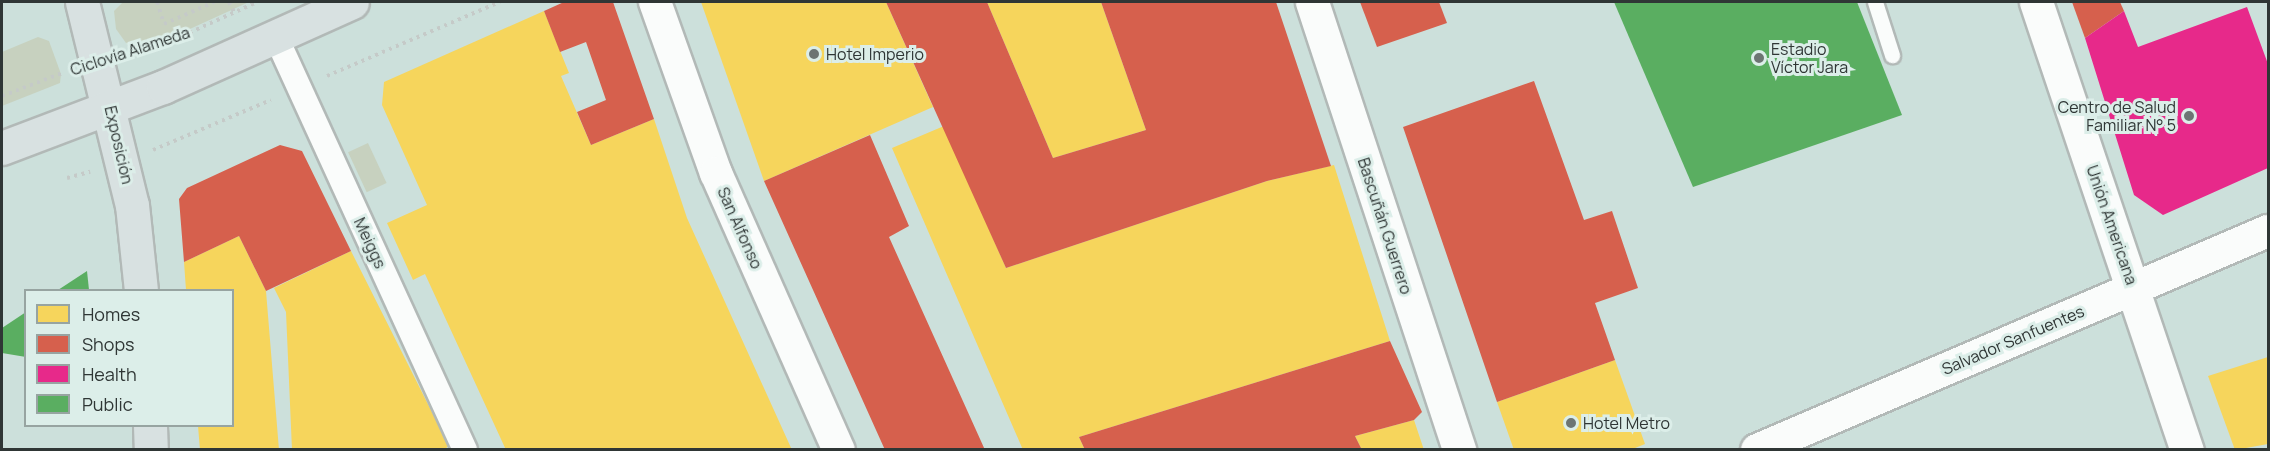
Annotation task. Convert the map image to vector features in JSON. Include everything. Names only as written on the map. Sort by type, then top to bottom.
[{"type":"main road","name":"Exposición","points":[[82,2],[108,58],[111,108],[132,205],[141,289]]},
{"type":"main road","points":[[2,148],[111,108],[352,2]]},
{"type":"main road","points":[[150,427],[152,450]]},
{"type":"street","name":"San Alfonso","points":[[655,2],[716,173],[838,450]]},
{"type":"street","name":"Bascuñán Guerrero","points":[[1312,2],[1459,450]]},
{"type":"street","name":"Unión Americana","points":[[2036,2],[2187,450]]},
{"type":"street","name":"Meiggs","points":[[276,37],[465,450]]},
{"type":"street","name":"Salvador Sanfuentes","points":[[1757,450],[2268,231]]},
{"type":"lane","points":[[1875,2],[1893,55]]},
{"type":"path","points":[[157,2],[164,24],[214,2]]},
{"type":"path","name":"Ciclovía Alameda","points":[[2,96],[108,58],[169,42],[257,2]]},
{"type":"path","points":[[67,178],[123,163],[500,2]]},
{"type":"shaded area","points":[[2,2],[2268,2],[2268,449],[2,449]]},
{"type":"green space","points":[[123,2],[249,2],[168,39],[135,47],[126,43],[116,29],[114,11]]},
{"type":"green space","points":[[38,37],[49,41],[61,74],[60,83],[2,106],[2,52]]},
{"type":"green space","points":[[368,143],[387,183],[367,192],[348,152]]},
{"type":"building: Homes","name":"Hotel Imperio","points":[[701,2],[886,2],[933,107],[764,181]]},
{"type":"building: Homes","points":[[987,2],[1101,2],[1146,130],[1053,158]]},
{"type":"building: Homes","points":[[544,11],[569,73],[561,76],[591,145],[654,119],[687,218],[792,450],[506,450],[425,274],[413,280],[387,223],[427,205],[382,105],[384,82]]},
{"type":"building: Homes","points":[[944,126],[1006,268],[1267,181],[1334,165],[1390,341],[1079,437],[1085,450],[1023,450],[892,148]]},
{"type":"building: Homes","points":[[239,236],[266,291],[279,450],[200,450],[198,427],[234,427],[234,289],[186,289],[184,262]]},
{"type":"building: Homes","points":[[351,251],[449,446],[443,450],[292,450],[286,312],[274,288]]},
{"type":"building: Homes","points":[[2268,357],[2268,444],[2235,450],[2208,376]]},
{"type":"building: Homes","name":"Hotel Metro","points":[[1615,360],[1645,444],[1630,450],[1514,450],[1497,402]]},
{"type":"building: Homes","points":[[1414,420],[1424,450],[1362,450],[1355,436]]},
{"type":"building: Shops","points":[[564,2],[613,2],[654,119],[591,145],[577,112],[606,100],[586,42],[560,52],[544,11]]},
{"type":"building: Shops","points":[[886,2],[987,2],[1053,158],[1146,130],[1101,2],[1276,2],[1331,166],[1267,181],[1006,268]]},
{"type":"building: Shops","points":[[1360,2],[1439,2],[1447,23],[1377,47]]},
{"type":"building: Shops","points":[[2072,2],[2120,2],[2124,11],[2085,38]]},
{"type":"building: Shops","points":[[1534,81],[1584,220],[1612,211],[1638,288],[1595,303],[1615,360],[1497,402],[1403,127]]},
{"type":"building: Shops","points":[[870,135],[909,226],[889,237],[985,450],[885,450],[764,181]]},
{"type":"building: Shops","points":[[280,145],[302,151],[351,251],[266,291],[239,236],[184,262],[179,199],[187,188]]},
{"type":"building: Shops","points":[[1390,341],[1422,412],[1414,420],[1355,436],[1362,450],[1085,450],[1079,437]]},
{"type":"building: Health","name":"Centro de Salud Familiar N° 5","points":[[2247,7],[2268,64],[2268,168],[2163,215],[2134,195],[2085,38],[2124,11],[2138,47]]},
{"type":"building: Public","name":"Estadio Víctor Jara","points":[[1614,2],[1857,2],[1902,115],[1693,187]]},
{"type":"building: Public","points":[[87,271],[89,289],[60,289]]},
{"type":"building: Public","points":[[24,313],[24,357],[2,353],[2,328]]},
{"type":"place","name":"Hotel Imperio","points":[[814,54]]},
{"type":"place","name":"Estadio Víctor Jara","points":[[1759,58]]},
{"type":"place","name":"Centro de Salud Familiar N° 5","points":[[2189,116]]},
{"type":"place","name":"Hotel Metro","points":[[1571,423]]}]
